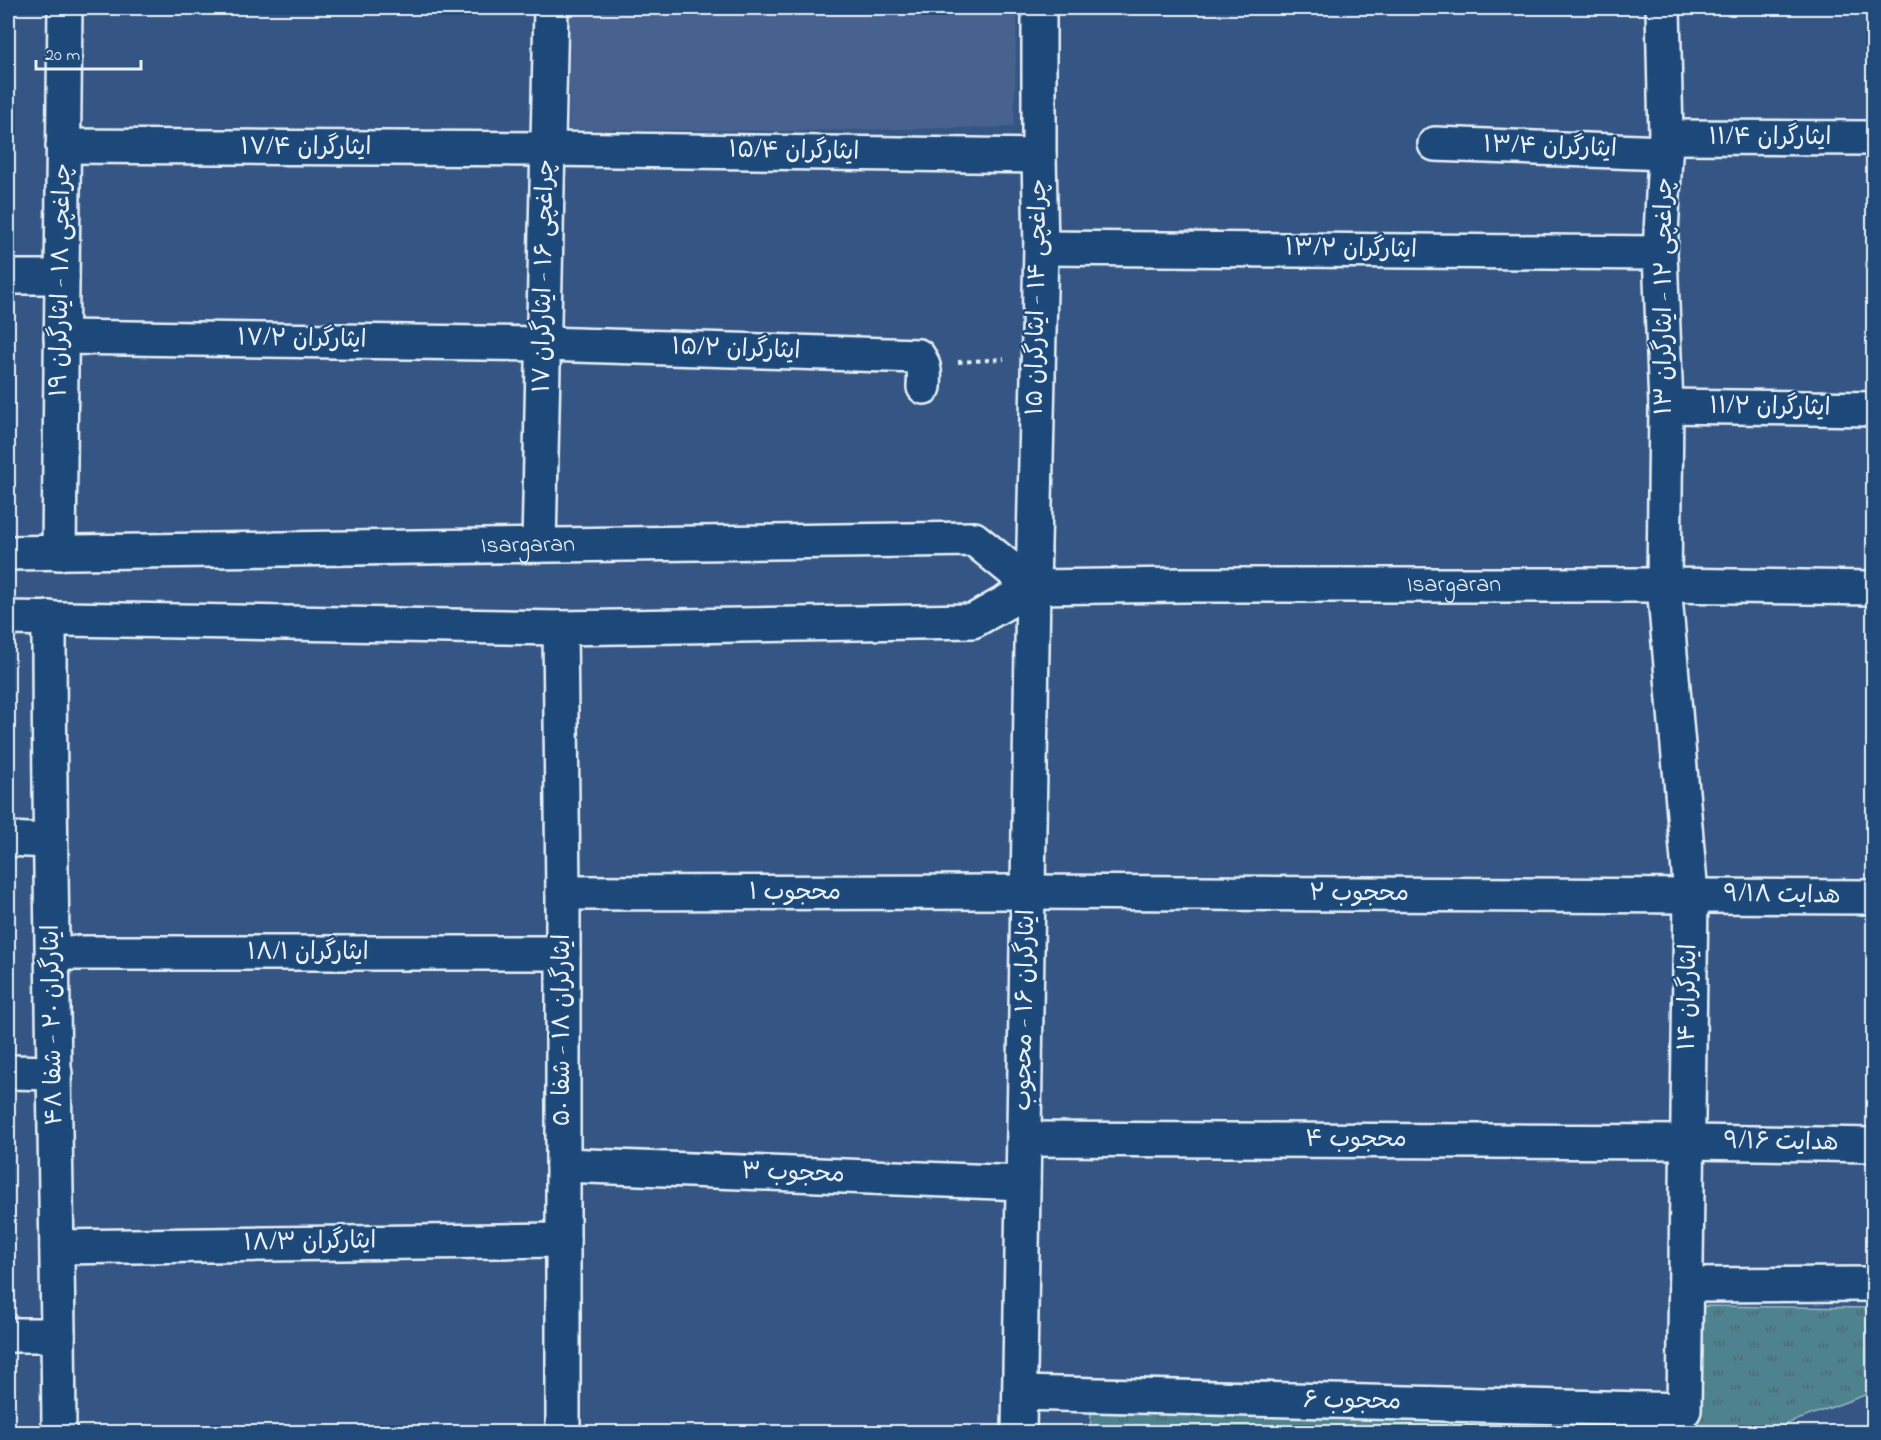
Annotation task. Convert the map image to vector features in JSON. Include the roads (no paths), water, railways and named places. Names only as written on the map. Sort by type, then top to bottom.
[{"type":"street","name":"چراغچی ۱۸ - ایثارگران ۱۹","points":[[59,552],[65,8]]},
{"type":"street","name":"چراغچی ۱۶ - ایثارگران ۱۷","points":[[539,545],[551,8]]},
{"type":"street","name":"چراغچی ۱۴ - ایثارگران ۱۵","points":[[1033,587],[1041,248],[1039,8]]},
{"type":"street","name":"چراغچی ۱۲ - ایثارگران ۱۳","points":[[1664,8],[1665,145],[1660,253],[1666,406],[1664,585]]},
{"type":"street","name":"ایثارگران ۱۱/۴","points":[[1665,145],[1874,138]]},
{"type":"street","name":"ایثارگران ۱۳/۴","points":[[1435,144],[1665,145]]},
{"type":"street","name":"ایثارگران ۱۷/۴","points":[[63,146],[548,149]]},
{"type":"street","name":"ایثارگران ۱۵/۴","points":[[548,149],[1039,156]]},
{"type":"street","name":"ایثارگران ۱۳/۲","points":[[1041,248],[1660,253]]},
{"type":"street","points":[[8,277],[62,277]]},
{"type":"street","name":"ایثارگران ۱۷/۲","points":[[61,337],[544,344]]},
{"type":"street","name":"ایثارگران ۱۵/۲","points":[[544,344],[918,356],[924,375]]},
{"type":"street","name":"ایثارگران ۱۱/۲","points":[[1666,406],[1874,409]]},
{"type":"street","name":"Isargaran","points":[[8,553],[974,539],[1033,587]]},
{"type":"street","name":"Isargaran","points":[[8,618],[560,628],[973,621],[1033,587],[1664,585],[1874,588]]},
{"type":"street","name":"ایثارگران ۱۴","points":[[1664,585],[1691,895],[1684,1410]]},
{"type":"street","name":"ایثارگران ۱۶ - محجوب","points":[[1019,1432],[1033,587]]},
{"type":"street","name":"ایثارگران ۲۰ - شفا ۴۸","points":[[49,618],[49,841],[53,953],[59,1432]]},
{"type":"street","name":"ایثارگران ۱۸ - شفا ۵۰","points":[[560,628],[563,1432]]},
{"type":"street","points":[[8,839],[49,841]]},
{"type":"street","name":"محجوب ۲","points":[[1028,892],[1691,895]]},
{"type":"street","name":"محجوب ۱","points":[[562,893],[1028,892]]},
{"type":"street","name":"هدایت ۹/۱۸","points":[[1691,895],[1874,897]]},
{"type":"street","name":"ایثارگران ۱۸/۱","points":[[53,953],[563,953]]},
{"type":"street","points":[[8,1072],[55,1073]]},
{"type":"street","name":"محجوب ۴","points":[[1024,1139],[1688,1142]]},
{"type":"street","name":"هدایت ۹/۱۶","points":[[1688,1142],[1874,1145]]},
{"type":"street","name":"محجوب ۳","points":[[563,1165],[1023,1183]]},
{"type":"street","name":"ایثارگران ۱۸/۳","points":[[57,1246],[563,1240]]},
{"type":"street","points":[[1686,1285],[1874,1284]]},
{"type":"street","points":[[8,1335],[58,1335]]},
{"type":"street","name":"محجوب ۶","points":[[1020,1393],[1684,1410]]}]
